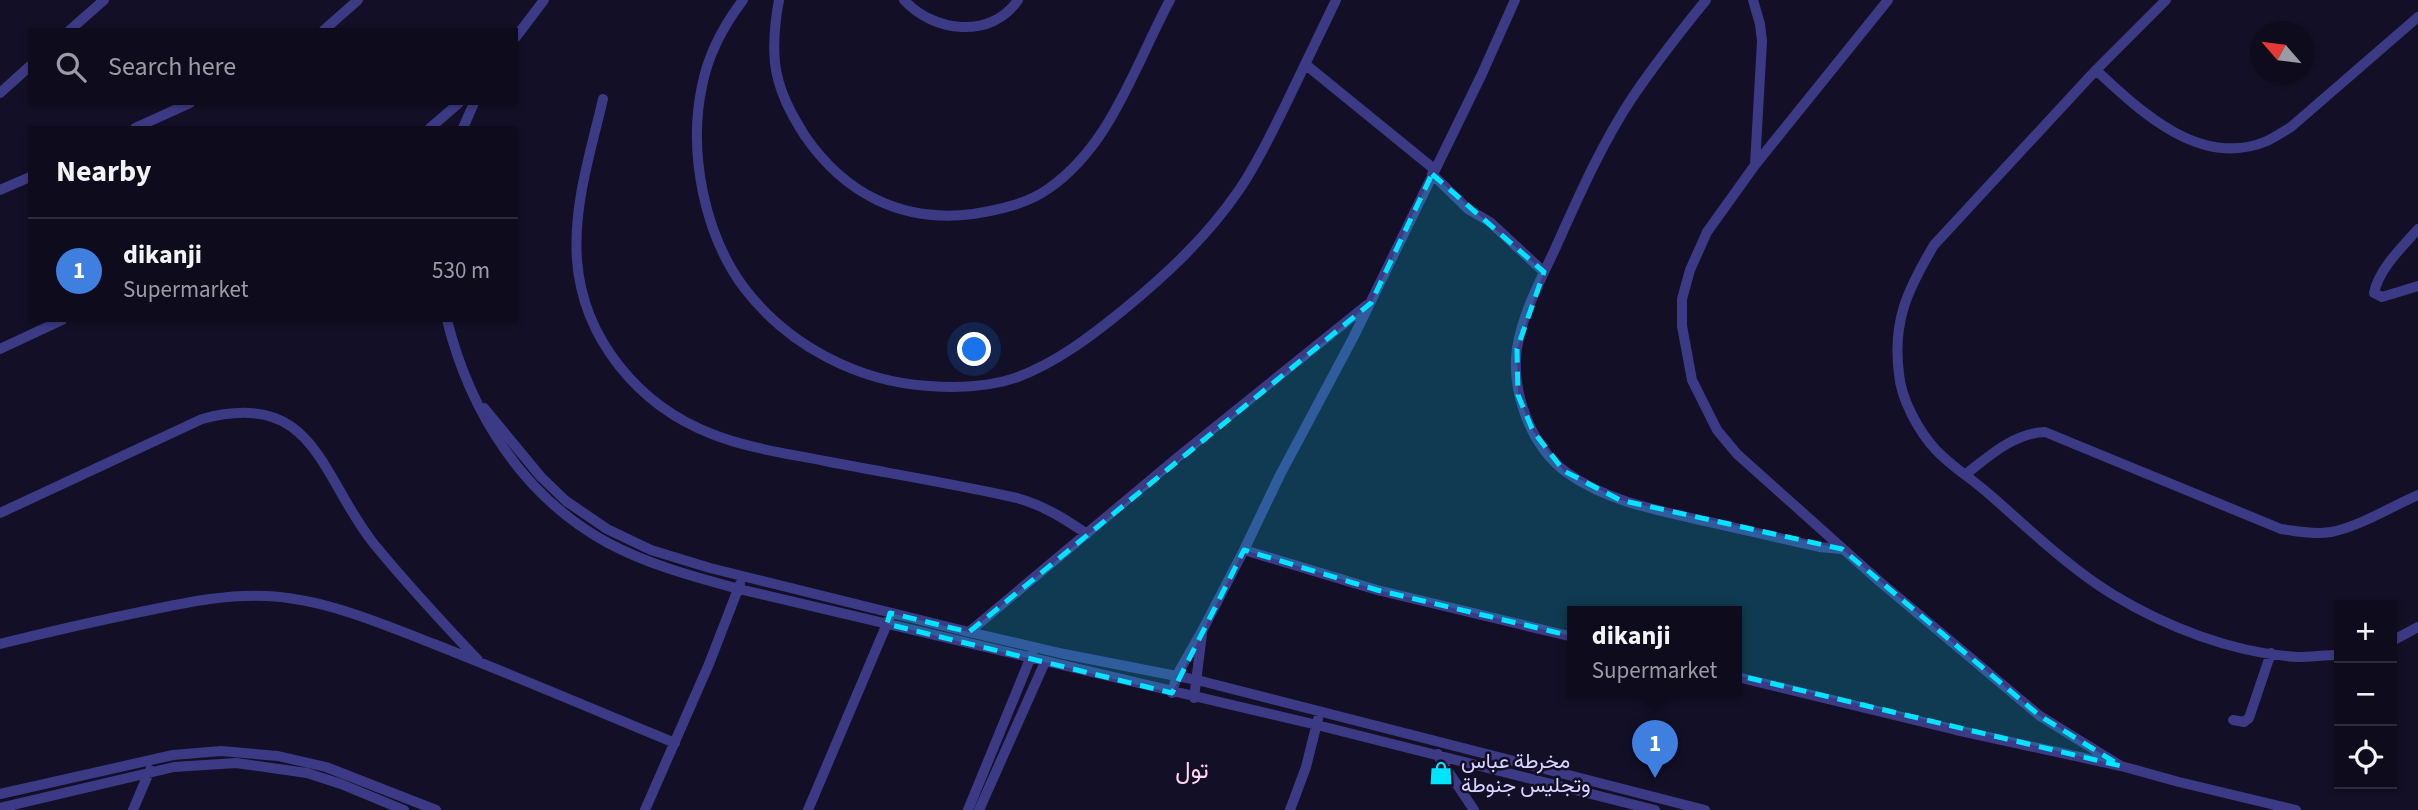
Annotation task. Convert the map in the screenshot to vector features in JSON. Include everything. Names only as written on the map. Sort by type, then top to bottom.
[{"type":"street","points":[[72,28],[104,0]]},
{"type":"street","points":[[326,28],[358,0]]},
{"type":"street","points":[[518,34],[544,0]]},
{"type":"street","points":[[743,0],[729,18],[702,85],[698,112],[698,166],[712,223],[721,246],[745,289],[776,321],[802,341],[845,367],[909,385],[967,386],[1007,381],[1065,354],[1123,310],[1196,244],[1240,189],[1269,139],[1336,0]]},
{"type":"street","points":[[779,0],[774,42],[775,66],[780,87],[799,126],[828,165],[854,188],[878,202],[916,212],[955,216],[1005,207],[1032,198],[1071,171],[1085,156],[1111,117],[1170,0]]},
{"type":"street","points":[[904,0],[933,22],[960,28],[1002,16],[1018,0]]},
{"type":"street","points":[[1172,693],[1177,675],[1371,303],[1515,0]]},
{"type":"street","points":[[1706,0],[1657,62],[1614,129],[1544,272],[1524,320],[1517,349],[1518,395],[1533,430],[1555,463],[1598,492],[1666,513],[1806,544],[1842,548]]},
{"type":"street","points":[[1753,0],[1762,41],[1755,164]]},
{"type":"street","points":[[1888,0],[1755,164],[1707,232],[1690,270],[1682,299],[1682,326],[1692,380],[1704,409],[1726,443],[1842,548],[2040,716],[2121,766]]},
{"type":"street","points":[[2165,0],[2096,70],[1934,245],[1915,277],[1902,307],[1898,344],[1899,376],[1907,402],[1936,450],[2030,530],[2111,593],[2180,628],[2229,644],[2298,657],[2334,655]]},
{"type":"street","points":[[2096,70],[2160,123],[2182,136],[2210,147],[2245,147],[2267,141],[2291,127],[2418,17]]},
{"type":"street","points":[[1305,64],[1433,172],[1468,209],[1490,222],[1544,272]]},
{"type":"street","points":[[0,93],[28,68]]},
{"type":"street","points":[[603,99],[579,209],[577,249],[580,282],[599,336],[615,361],[648,398],[674,416],[724,439],[1031,501],[1063,517],[1087,534]]},
{"type":"street","points":[[139,126],[186,105]]},
{"type":"street","points":[[432,126],[457,105]]},
{"type":"street","points":[[464,126],[473,105]]},
{"type":"street","points":[[0,190],[28,178]]},
{"type":"street","points":[[2418,229],[2391,261],[2377,282],[2374,292],[2382,297],[2418,286]]},
{"type":"street","points":[[969,632],[1178,457],[1371,303]]},
{"type":"street","points":[[0,349],[58,322]]},
{"type":"street","points":[[448,322],[460,366],[484,416],[502,447],[520,470],[540,492],[574,520],[609,543],[647,560],[739,589],[969,632],[1165,675],[1177,675],[1319,713],[1528,763],[1659,807]]},
{"type":"street","points":[[478,401],[541,477],[566,501],[587,517],[651,550],[1030,659],[1659,807],[1705,810]]},
{"type":"street","points":[[0,513],[202,419],[228,412],[250,411],[271,416],[304,437],[318,453],[372,542],[480,662]]},
{"type":"street","points":[[1966,474],[2008,444],[2032,433],[2045,432],[2281,529],[2312,533],[2331,532],[2418,495]]},
{"type":"street","points":[[1244,550],[1377,590],[1567,636]]},
{"type":"street","points":[[645,810],[739,589],[742,576]]},
{"type":"street","points":[[0,644],[188,602],[223,597],[269,596],[375,621],[675,743]]},
{"type":"street","points":[[808,810],[889,619]]},
{"type":"street","points":[[2397,638],[2418,627]]},
{"type":"street","points":[[1194,698],[1202,631]]},
{"type":"street","points":[[974,809],[1034,647]]},
{"type":"street","points":[[2233,720],[2244,722],[2249,718],[2272,653]]},
{"type":"street","points":[[974,809],[1045,662]]},
{"type":"street","points":[[1742,678],[1956,730],[2121,766],[2296,810]]},
{"type":"street","points":[[1293,808],[1319,713]]},
{"type":"street","points":[[1441,742],[1438,756],[1474,810]]},
{"type":"street","points":[[0,794],[173,755],[221,751],[278,756],[326,767],[436,810]]},
{"type":"street","points":[[133,810],[150,774],[150,760]]},
{"type":"street","points":[[0,808],[174,767],[236,762],[276,767],[341,784],[404,810]]},
{"type":"street","points":[[1525,776],[1528,763]]},
{"type":"highlighted area","points":[[1432,174],[1544,272],[1517,349],[1518,395],[1533,431],[1564,471],[1620,500],[1842,549],[2040,716],[2121,766],[1377,590],[1244,550],[1172,693],[887,624],[890,613],[969,632],[1371,303]]},
{"type":"place","name":"مخرطة عباس وتجليس جنوطة","points":[[1441,773]]},
{"type":"place","name":"dikanji","points":[[1655,778]]},
{"type":"district","name":"تول","points":[[1192,770]]}]
